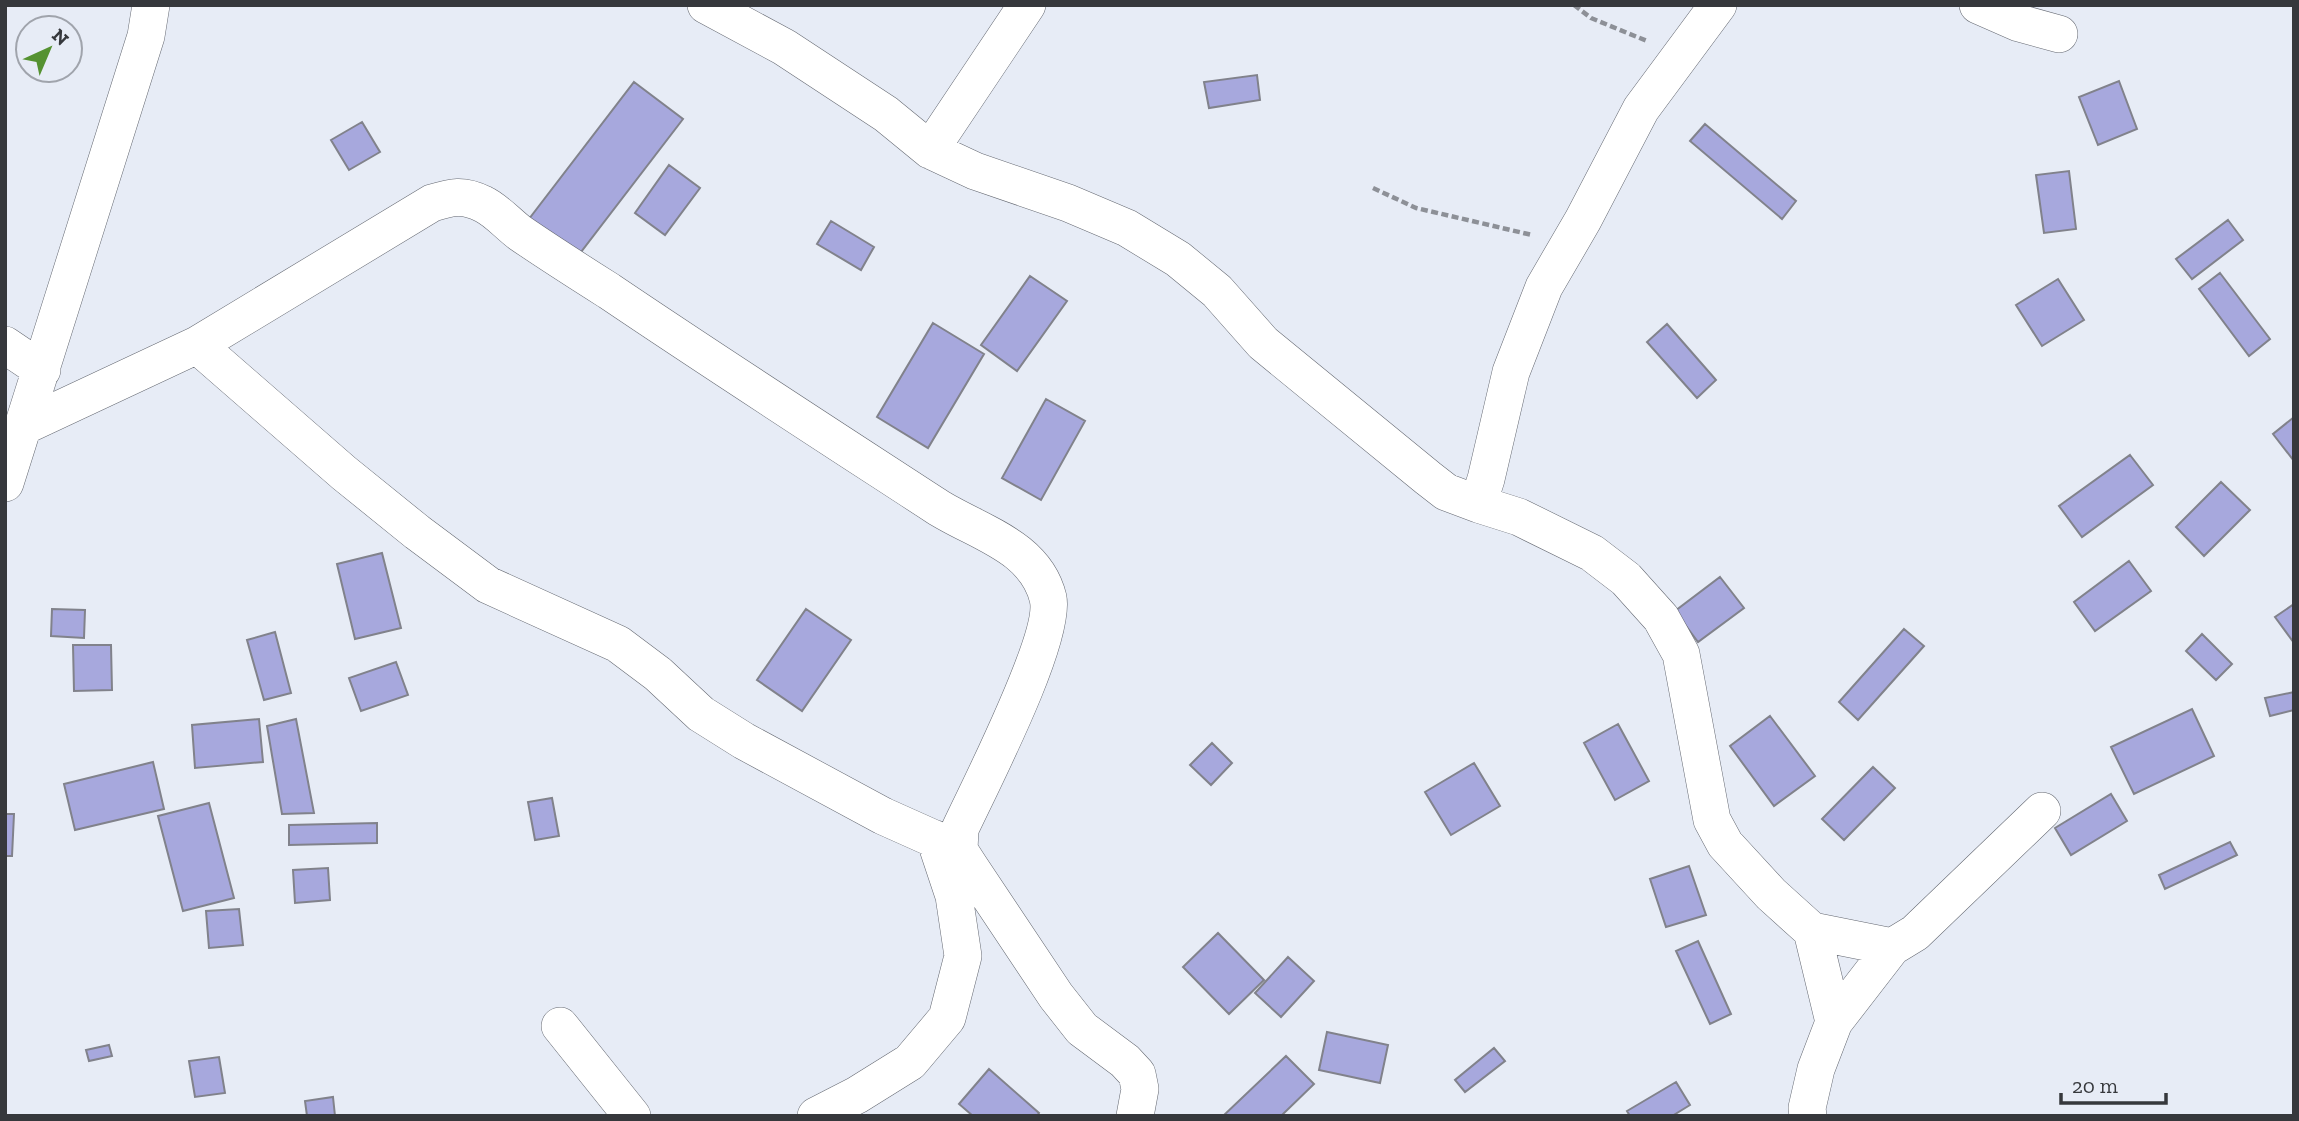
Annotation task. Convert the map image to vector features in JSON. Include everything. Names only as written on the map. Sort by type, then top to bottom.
[{"type":"street","points":[[5,483],[146,36],[151,5]]},
{"type":"street","points":[[706,5],[784,47],[886,114],[930,149],[975,171],[1068,203],[1127,228],[1178,260],[1217,292],[1263,342],[1446,492],[1519,517],[1592,553],[1626,579],[1661,618],[1681,654],[1712,820],[1725,844],[1771,894],[1812,932],[1892,947]]},
{"type":"street","points":[[930,149],[1027,5]]},
{"type":"street","points":[[1478,504],[1511,373],[1544,287],[1583,220],[1641,109],[1718,5]]},
{"type":"street","points":[[1978,5],[2019,23],[2059,34]]},
{"type":"street","points":[[24,426],[197,345],[404,218],[432,203],[458,196],[484,204],[519,232],[743,381],[944,511],[996,538],[1023,556],[1039,577],[1048,599],[1046,628],[1019,701],[960,829],[947,844],[963,956],[947,1018],[910,1062],[857,1096],[817,1116]]},
{"type":"street","points":[[5,345],[42,370]]},
{"type":"street","points":[[197,345],[344,473],[488,585],[618,644],[702,714],[744,741],[883,816],[947,844],[1082,1029],[1125,1061],[1137,1074],[1140,1088],[1135,1116]]},
{"type":"street","points":[[1808,1116],[1807,1108],[1816,1069],[1834,1022],[1892,947],[1915,933],[2042,811]]},
{"type":"street","points":[[1812,932],[1834,1022]]},
{"type":"street","points":[[560,1026],[632,1116]]},
{"type":"path","points":[[1574,5],[1591,18],[1645,40],[1679,58]]},
{"type":"path","points":[[1373,188],[1416,208],[1535,236],[1583,220]]},
{"type":"building","points":[[1257,75],[1260,100],[1209,108],[1204,82]]},
{"type":"building","points":[[2119,81],[2137,129],[2098,145],[2079,97]]},
{"type":"building","points":[[634,82],[683,119],[568,269],[519,232]]},
{"type":"building","points":[[362,122],[380,152],[349,170],[331,140]]},
{"type":"building","points":[[1705,124],[1796,201],[1782,219],[1690,141]]},
{"type":"building","points":[[669,165],[700,188],[665,235],[635,213]]},
{"type":"building","points":[[2069,171],[2076,229],[2044,233],[2036,175]]},
{"type":"building","points":[[2228,220],[2243,240],[2192,279],[2176,259]]},
{"type":"building","points":[[831,221],[874,247],[861,270],[817,244]]},
{"type":"building","points":[[2220,273],[2270,339],[2249,356],[2199,289]]},
{"type":"building","points":[[1030,276],[1067,301],[1017,371],[981,345]]},
{"type":"building","points":[[2058,279],[2084,320],[2042,346],[2016,305]]},
{"type":"building","points":[[933,323],[984,354],[928,448],[877,417]]},
{"type":"building","points":[[1667,324],[1716,380],[1697,398],[1647,342]]},
{"type":"building","points":[[1046,399],[1085,421],[1041,500],[1002,478]]},
{"type":"building","points":[[2294,417],[2294,461],[2273,434]]},
{"type":"building","points":[[2130,455],[2153,485],[2082,537],[2059,506]]},
{"type":"building","points":[[2221,482],[2250,510],[2204,556],[2176,527]]},
{"type":"building","points":[[382,553],[401,628],[355,639],[337,564]]},
{"type":"building","points":[[2129,561],[2151,591],[2095,631],[2074,602]]},
{"type":"building","points":[[1720,577],[1744,608],[1698,642],[1675,611]]},
{"type":"building","points":[[2294,604],[2294,643],[2275,617]]},
{"type":"building","points":[[52,609],[85,610],[84,638],[51,636]]},
{"type":"building","points":[[806,609],[851,640],[802,711],[757,680]]},
{"type":"building","points":[[1904,629],[1924,646],[1858,720],[1839,702]]},
{"type":"building","points":[[275,632],[291,693],[264,700],[247,640]]},
{"type":"building","points":[[2202,634],[2232,664],[2216,680],[2186,651]]},
{"type":"building","points":[[73,645],[111,645],[112,690],[74,691]]},
{"type":"building","points":[[396,662],[408,695],[361,711],[349,678]]},
{"type":"building","points":[[2294,692],[2294,710],[2270,716],[2265,698]]},
{"type":"building","points":[[2192,709],[2214,756],[2134,794],[2111,747]]},
{"type":"building","points":[[1770,716],[1815,776],[1774,806],[1730,746]]},
{"type":"building","points":[[259,719],[263,762],[195,768],[192,725]]},
{"type":"building","points":[[296,719],[314,813],[282,814],[267,726]]},
{"type":"building","points":[[1618,724],[1649,781],[1615,800],[1584,743]]},
{"type":"building","points":[[1212,743],[1232,763],[1211,785],[1190,765]]},
{"type":"building","points":[[153,762],[164,809],[75,830],[64,784]]},
{"type":"building","points":[[1474,763],[1500,806],[1451,835],[1425,792]]},
{"type":"building","points":[[1873,767],[1895,788],[1844,840],[1822,819]]},
{"type":"building","points":[[2111,794],[2127,821],[2071,855],[2055,828]]},
{"type":"building","points":[[552,798],[559,836],[535,840],[528,802]]},
{"type":"building","points":[[209,803],[234,898],[183,911],[158,816]]},
{"type":"building","points":[[5,814],[14,814],[12,856],[5,856]]},
{"type":"building","points":[[377,823],[377,843],[289,845],[289,825]]},
{"type":"building","points":[[2230,842],[2237,855],[2165,889],[2159,875]]},
{"type":"building","points":[[1689,866],[1706,915],[1666,927],[1650,879]]},
{"type":"building","points":[[328,868],[330,900],[295,903],[293,870]]},
{"type":"building","points":[[239,909],[243,945],[209,948],[206,911]]},
{"type":"building","points":[[1218,933],[1264,980],[1229,1014],[1183,967]]},
{"type":"building","points":[[1698,941],[1731,1014],[1710,1024],[1676,951]]},
{"type":"building","points":[[1288,957],[1314,981],[1281,1017],[1255,993]]},
{"type":"building","points":[[1327,1032],[1388,1045],[1380,1083],[1319,1070]]},
{"type":"building","points":[[109,1045],[112,1056],[89,1061],[86,1050]]},
{"type":"building","points":[[1494,1048],[1505,1061],[1465,1092],[1455,1080]]},
{"type":"building","points":[[1286,1056],[1314,1084],[1281,1116],[1223,1116]]},
{"type":"building","points":[[219,1057],[225,1093],[195,1097],[189,1061]]},
{"type":"building","points":[[989,1069],[1039,1113],[1037,1116],[973,1116],[959,1104]]},
{"type":"building","points":[[1676,1082],[1690,1105],[1672,1116],[1630,1116],[1627,1111]]},
{"type":"building","points":[[333,1097],[335,1116],[307,1116],[305,1101]]}]
